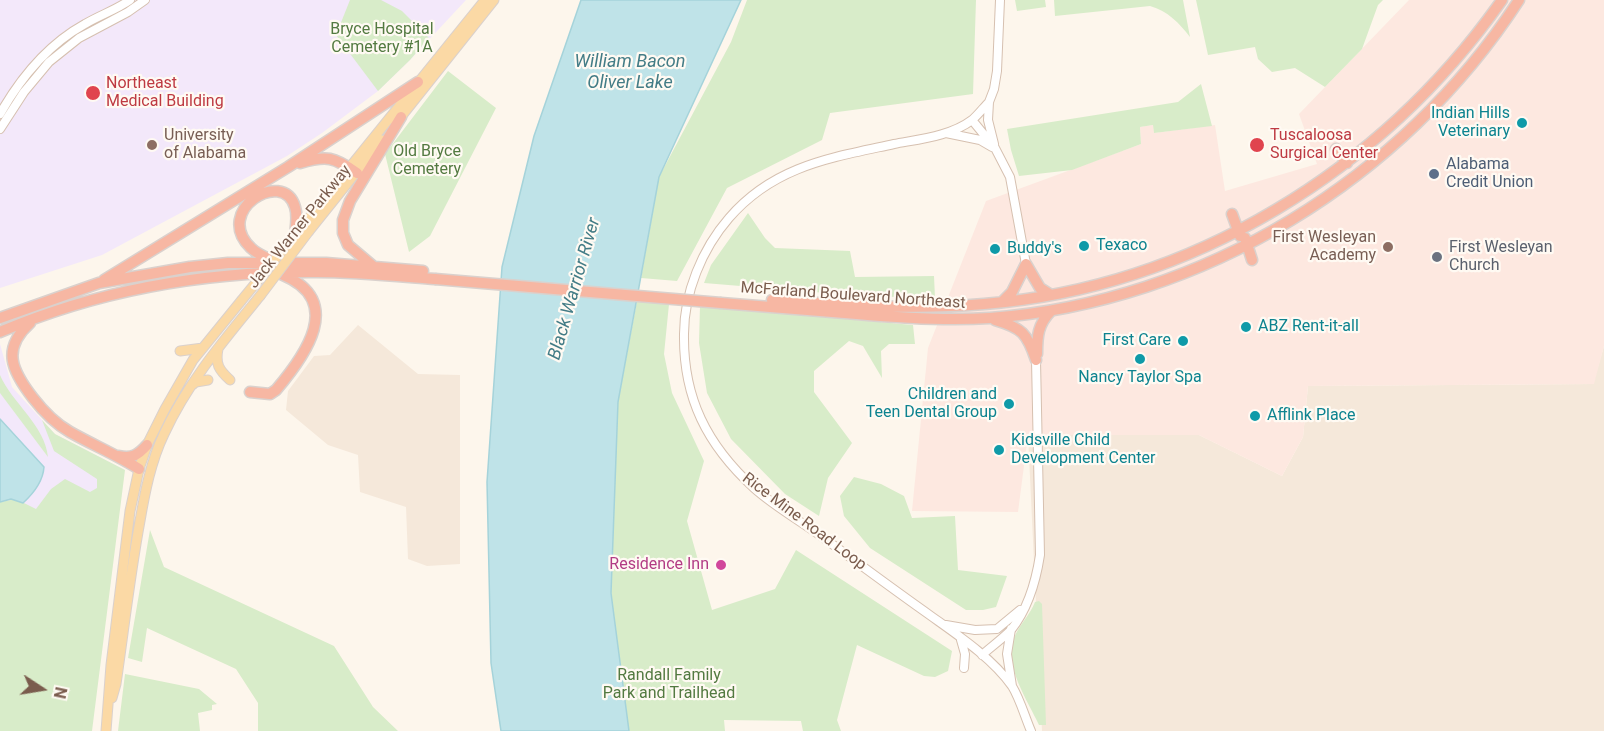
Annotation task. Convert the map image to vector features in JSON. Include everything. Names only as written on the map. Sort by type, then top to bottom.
[{"type":"highway","name":"McFarland Boulevard Northeast","points":[[927,313],[1051,295],[1089,286],[1146,270],[1239,232],[1300,196],[1347,163],[1386,131],[1429,90],[1472,40],[1502,0]]},
{"type":"highway","name":"McFarland Boulevard Northeast","points":[[435,275],[721,299],[990,318],[1051,310],[1130,292],[1192,269],[1246,245],[1302,214],[1337,191],[1371,165],[1424,118],[1485,49],[1519,0]]},
{"type":"highway","points":[[99,283],[288,167],[418,82]]},
{"type":"highway","points":[[1424,118],[1422,109],[1429,90]]},
{"type":"highway","points":[[374,267],[357,255],[348,245],[343,233],[343,220],[350,201],[401,117]]},
{"type":"highway","points":[[1336,149],[1347,163]]},
{"type":"highway","points":[[288,167],[316,158],[329,157],[353,170]]},
{"type":"highway","points":[[250,392],[270,394],[276,390],[314,335],[316,322],[311,298],[304,287],[252,249],[243,238],[240,219],[245,206],[255,197],[267,191],[280,192],[289,196],[295,205],[297,218],[295,235]]},
{"type":"highway","points":[[1223,256],[1239,244],[1239,232],[1232,214]]},
{"type":"highway","points":[[1252,260],[1245,238],[1248,230],[1262,219]]},
{"type":"highway","points":[[0,318],[99,283],[190,267],[228,263],[318,272],[435,275]]},
{"type":"highway","points":[[0,333],[37,316],[130,289],[227,274],[326,263],[435,275]]},
{"type":"highway","points":[[1002,302],[1012,292],[1026,264]]},
{"type":"highway","points":[[1026,264],[1040,288],[1051,295]]},
{"type":"highway","points":[[1018,300],[1022,275]]},
{"type":"highway","points":[[1036,360],[1040,326],[1051,310]]},
{"type":"highway","points":[[37,316],[15,339],[12,355],[18,379],[43,410],[68,431],[139,469]]},
{"type":"highway","points":[[990,318],[1015,326],[1029,338],[1036,360]]},
{"type":"highway","points":[[118,456],[128,458],[138,454],[147,445]]},
{"type":"main road","points":[[0,114],[20,82],[49,50],[71,32],[130,0]]},
{"type":"main road","points":[[0,129],[24,92],[49,62],[79,38],[128,12],[145,0]]},
{"type":"main road","name":"Jack Warner Parkway","points":[[125,580],[149,477],[164,433],[201,368],[260,296],[418,82],[485,0]]},
{"type":"main road","name":"Jack Warner Parkway","points":[[125,580],[130,511],[139,469],[147,445],[165,409],[194,360],[295,235],[401,117],[494,0]]},
{"type":"main road","points":[[995,148],[988,122],[989,102],[997,71],[1000,0]]},
{"type":"main road","name":"Rice Mine Road Loop","points":[[989,102],[972,120],[945,133],[801,166],[766,185],[746,201],[728,219],[713,240],[695,274],[687,304],[684,348],[689,388],[695,407],[710,438],[724,458],[755,489],[982,655],[1013,688]]},
{"type":"main road","points":[[972,120],[995,148],[1010,177],[1026,264]]},
{"type":"main road","points":[[945,133],[980,140],[995,148]]},
{"type":"main road","points":[[219,345],[216,362],[230,380]]},
{"type":"main road","points":[[180,351],[203,348]]},
{"type":"main road","points":[[194,360],[201,368]]},
{"type":"main road","points":[[982,655],[1011,629],[1025,605],[1032,590],[1040,555],[1036,360]]},
{"type":"main road","points":[[190,387],[196,382],[208,380]]},
{"type":"main road","points":[[139,469],[149,477]]},
{"type":"main road","points":[[106,731],[116,684],[125,580]]},
{"type":"main road","points":[[943,625],[975,630],[997,629],[1025,605]]},
{"type":"main road","points":[[1011,629],[1008,654],[1013,688],[1031,731]]},
{"type":"main road","points":[[960,638],[965,654],[964,668]]},
{"type":"shaded area","name":"University of Alabama","points":[[0,0],[466,0],[378,91],[287,156],[102,255],[0,288]]},
{"type":"shaded area","points":[[1409,0],[1604,0],[1604,346],[1594,384],[1308,386],[1303,437],[1282,476],[1199,435],[1028,435],[1018,512],[912,511],[928,348],[986,201],[1141,144],[1140,127],[1153,125],[1154,133],[1215,125],[1225,191],[1317,164],[1299,114]]},
{"type":"shaded area","points":[[358,325],[418,374],[460,375],[460,564],[427,566],[408,559],[406,507],[360,492],[358,455],[328,445],[286,410],[288,391],[314,356],[330,355]]},
{"type":"shaded area","points":[[0,344],[12,387],[55,434],[125,470],[0,612]]},
{"type":"shaded area","points":[[1604,346],[1604,731],[1042,731],[1028,435],[1108,432],[1199,435],[1282,476],[1303,437],[1308,386],[1593,384]]},
{"type":"green space","name":"Bryce Hospital Cemetery #1A","points":[[350,0],[381,0],[402,11],[429,38],[378,91],[336,35]]},
{"type":"green space","points":[[747,0],[976,0],[973,94],[830,113],[822,140],[727,188],[677,281],[641,278],[659,177],[731,42]]},
{"type":"green space","points":[[1015,0],[1045,0],[1046,7],[1017,11]]},
{"type":"green space","points":[[1054,0],[1183,0],[1190,37],[1173,18],[1150,6],[1055,16]]},
{"type":"green space","points":[[1196,0],[1383,0],[1378,5],[1362,49],[1325,87],[1295,68],[1272,72],[1258,59],[1255,47],[1208,55]]},
{"type":"green space","name":"Old Bryce Cemetery","points":[[448,71],[496,108],[430,236],[409,252],[385,154]]},
{"type":"green space","points":[[1201,84],[1212,126],[1154,133],[1153,125],[1140,127],[1141,144],[1072,170],[1019,176],[1007,129],[1178,102]]},
{"type":"green space","points":[[748,213],[765,238],[775,248],[850,251],[855,277],[934,276],[935,298],[862,296],[704,283],[711,265]]},
{"type":"green space","name":"Randall Family Park and Trailhead","points":[[637,301],[669,304],[664,354],[672,393],[704,461],[687,521],[712,610],[775,589],[796,550],[952,651],[948,671],[935,677],[924,676],[857,645],[837,720],[841,731],[803,731],[801,721],[724,720],[725,731],[629,731],[611,593],[618,402]]},
{"type":"green space","points":[[700,306],[913,325],[915,344],[889,344],[881,351],[882,378],[863,346],[849,341],[814,371],[814,392],[852,443],[828,478],[819,516],[785,494],[731,439],[707,393],[699,343]]},
{"type":"green space","points":[[0,375],[12,395],[35,424],[46,445],[48,457],[0,393]]},
{"type":"green space","points":[[42,420],[55,434],[125,470],[92,731],[0,731],[0,502],[16,499],[36,509],[51,489],[65,479],[90,492],[97,488],[97,479],[54,451]]},
{"type":"green space","points":[[854,477],[881,484],[904,496],[912,518],[955,516],[958,570],[1007,576],[996,607],[966,610],[870,548],[844,516],[840,496]]},
{"type":"green space","points":[[150,530],[164,567],[334,646],[373,707],[398,731],[258,731],[258,703],[236,669],[147,628],[142,662],[128,658]]},
{"type":"green space","points":[[1039,601],[1042,604],[1046,725],[1039,725],[1018,683],[1011,649],[1016,633],[1035,602]]},
{"type":"green space","points":[[125,674],[199,689],[217,704],[212,705],[212,710],[198,713],[200,731],[118,731]]},
{"type":"water","name":"William Bacon Oliver Lake","points":[[581,0],[741,0],[659,177],[618,402],[611,593],[629,731],[501,731],[491,663],[487,482],[502,267],[534,136]]},
{"type":"water","points":[[0,419],[44,467],[37,487],[23,503],[11,499],[0,502]]},
{"type":"place","name":"Northeast Medical Building","points":[[93,93]]},
{"type":"place","name":"Indian Hills Veterinary","points":[[1522,123]]},
{"type":"place","name":"University of Alabama","points":[[152,145]]},
{"type":"place","name":"Tuscaloosa Surgical Center","points":[[1257,145]]},
{"type":"place","name":"Alabama Credit Union","points":[[1434,174]]},
{"type":"place","name":"Texaco","points":[[1084,246]]},
{"type":"place","name":"First Wesleyan Academy","points":[[1388,247]]},
{"type":"place","name":"Buddy's","points":[[995,249]]},
{"type":"place","name":"First Wesleyan Church","points":[[1437,257]]},
{"type":"place","name":"ABZ Rent-it-all","points":[[1246,327]]},
{"type":"place","name":"First Care","points":[[1183,341]]},
{"type":"place","name":"Nancy Taylor Spa","points":[[1140,359]]},
{"type":"place","name":"Children and Teen Dental Group","points":[[1009,404]]},
{"type":"place","name":"Afflink Place","points":[[1255,416]]},
{"type":"place","name":"Kidsville Child Development Center","points":[[999,450]]},
{"type":"place","name":"Residence Inn","points":[[721,565]]},
{"type":"water label","name":"Black Warrior River","points":[[575,289]]}]
